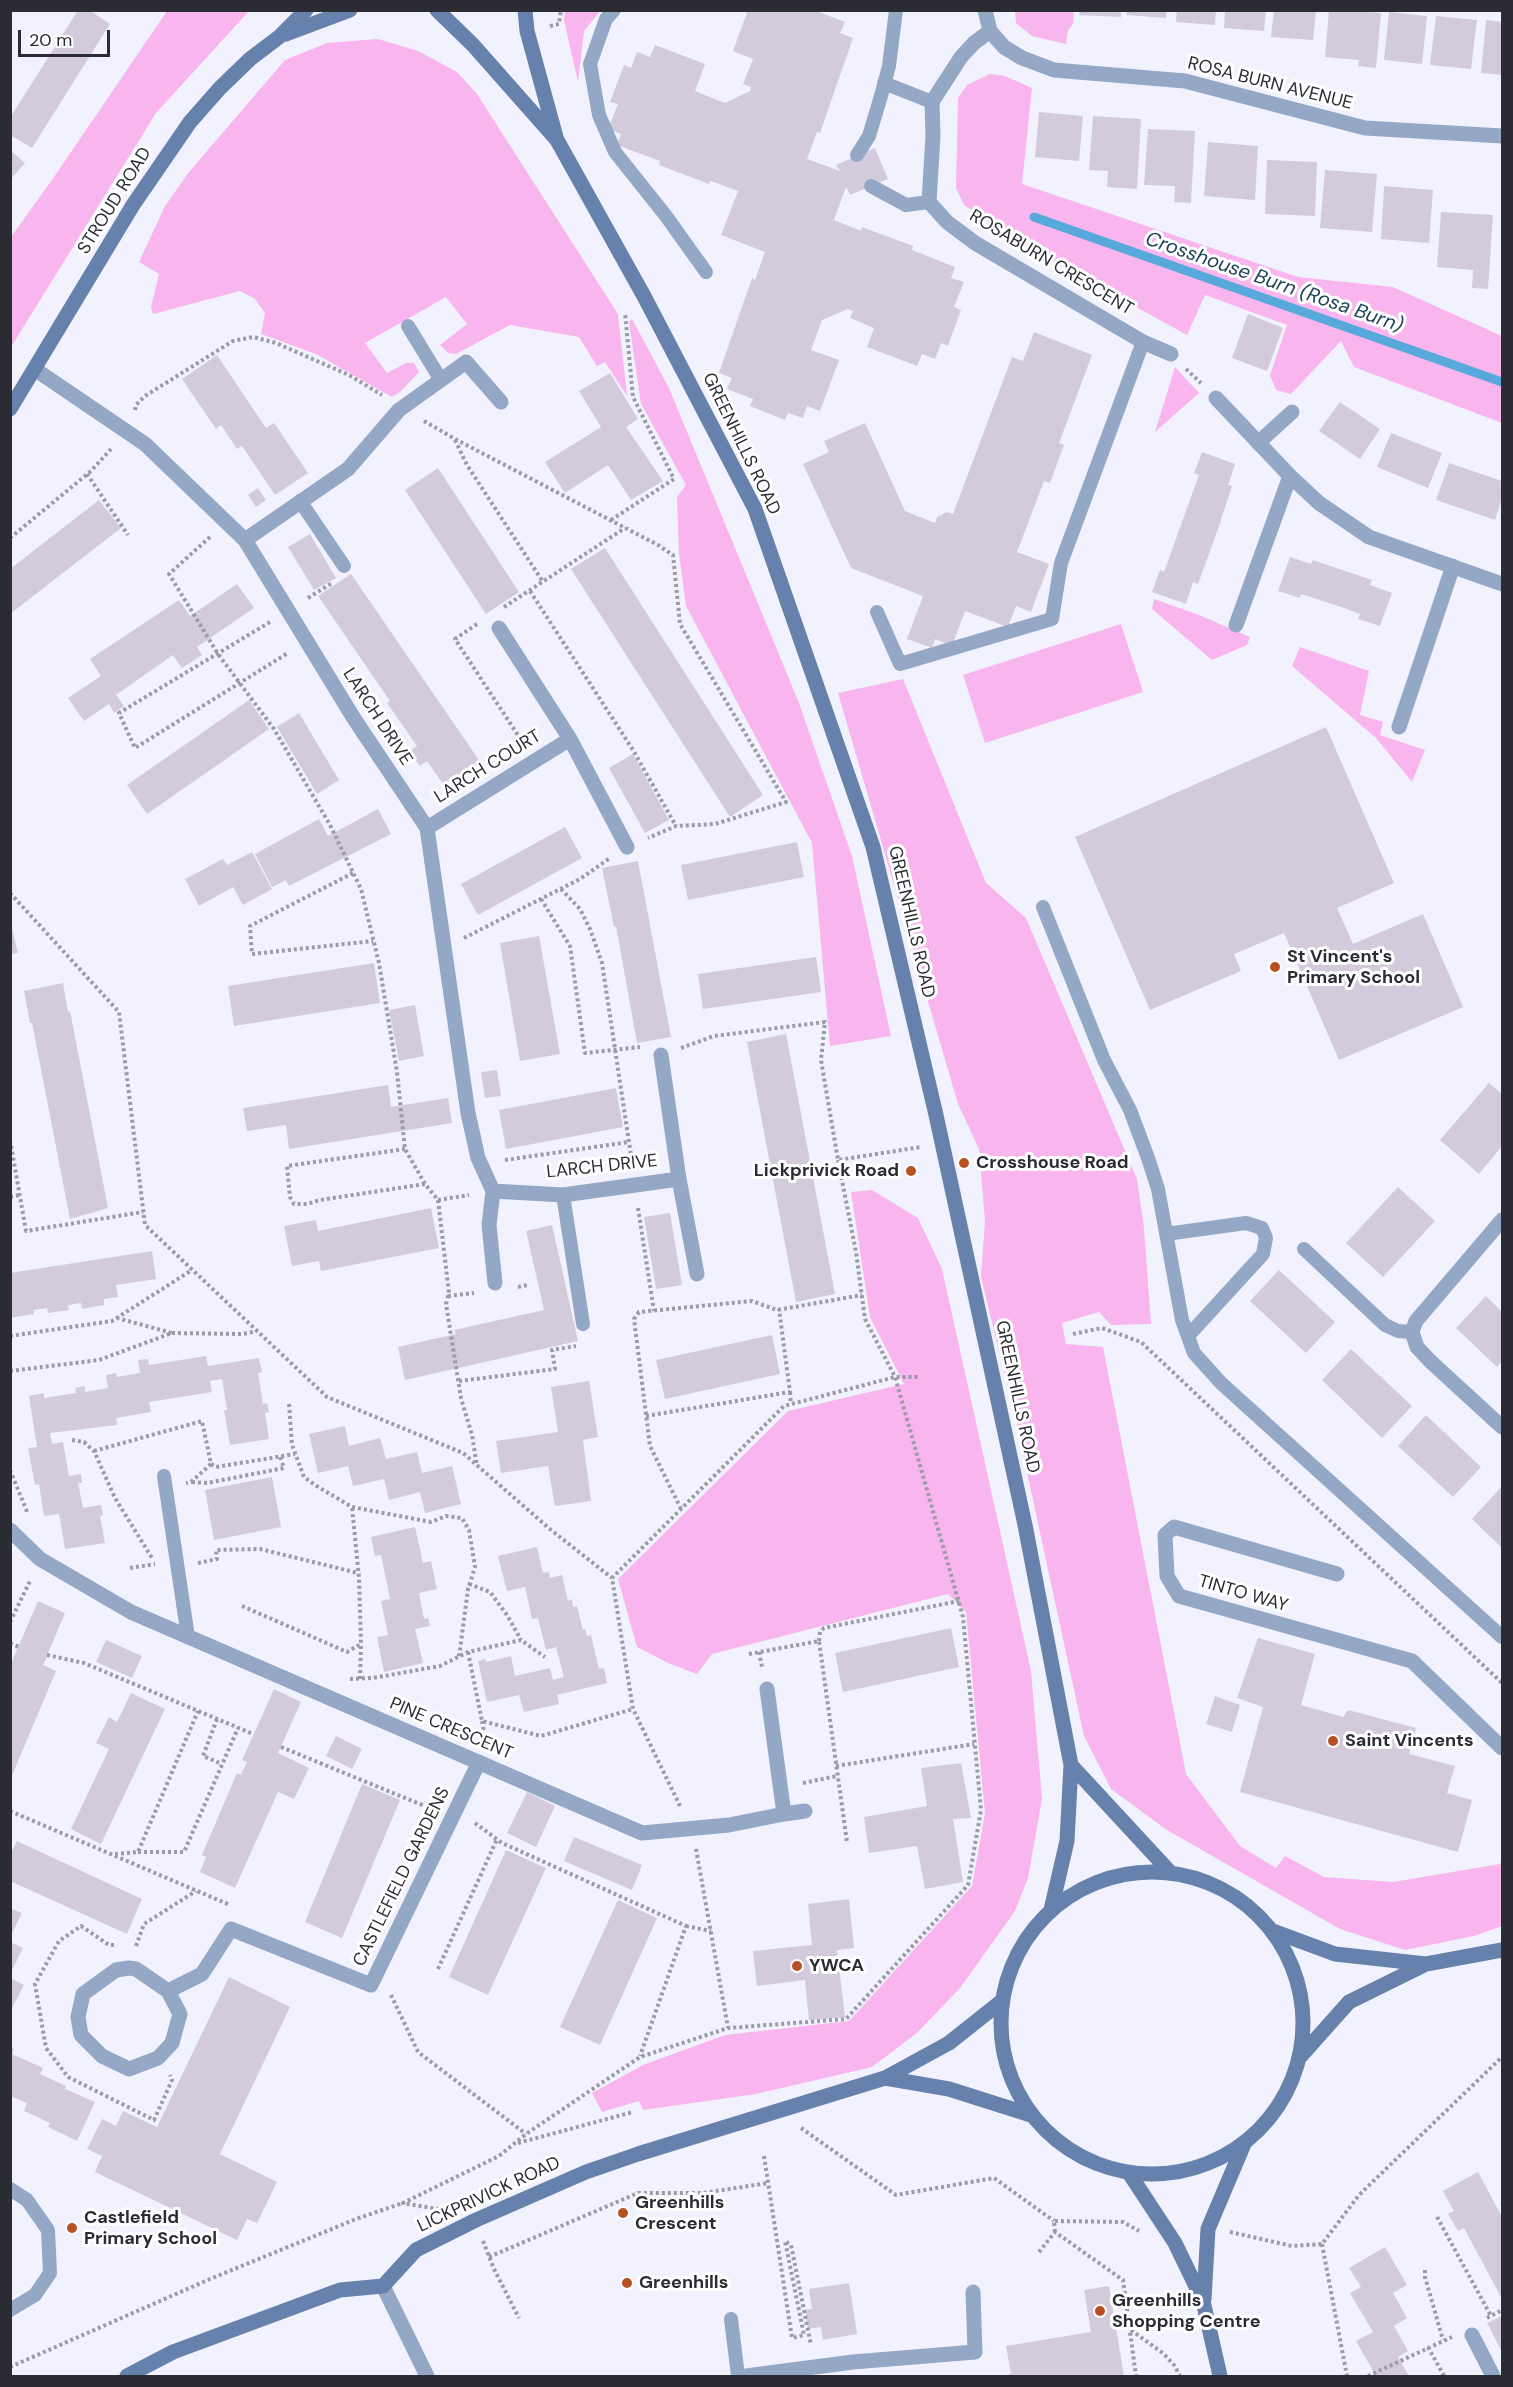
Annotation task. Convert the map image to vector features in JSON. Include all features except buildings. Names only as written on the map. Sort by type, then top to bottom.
[{"type":"street","name":"STROUD ROAD","points":[[10,409],[36,370],[133,205],[190,122],[220,88],[279,37],[306,10]]},
{"type":"street","name":"STROUD ROAD","points":[[279,37],[350,10]]},
{"type":"street","name":"GREENHILLS ROAD","points":[[437,10],[473,45],[557,140],[645,298],[755,509],[866,824],[942,1144],[1022,1513],[1071,1765],[1067,1841],[1051,1910]]},
{"type":"street","name":"GREENHILLS ROAD","points":[[525,10],[527,31],[557,140]]},
{"type":"street","points":[[930,202],[932,102],[961,57],[990,31],[985,10]]},
{"type":"street","name":"ROSA BURN AVENUE","points":[[990,31],[1004,47],[1022,58],[1054,70],[1185,81],[1365,128],[1503,136]]},
{"type":"street","name":"ROSABURN CRESCENT","points":[[930,202],[947,222],[975,243],[1143,342],[1171,354]]},
{"type":"street","points":[[245,540],[348,469],[403,407],[466,362],[501,402]]},
{"type":"street","name":"LARCH DRIVE","points":[[36,370],[145,444],[245,540],[352,717],[427,828],[468,1113],[478,1158],[493,1191],[563,1195],[679,1179]]},
{"type":"street","points":[[1216,398],[1319,503],[1369,537],[1503,584]]},
{"type":"street","points":[[1258,443],[1292,412]]},
{"type":"street","points":[[1236,625],[1290,476]]},
{"type":"street","points":[[1399,727],[1454,566]]},
{"type":"street","name":"LARCH COURT","points":[[499,628],[570,739],[627,847]]},
{"type":"street","name":"LARCH COURT","points":[[427,828],[570,739]]},
{"type":"street","name":"LARCH DRIVE","points":[[661,1055],[679,1179],[697,1274]]},
{"type":"street","points":[[493,1191],[489,1226],[495,1283]]},
{"type":"street","points":[[1503,1220],[1416,1321],[1412,1332],[1417,1347],[1423,1354],[1503,1427]]},
{"type":"street","name":"TINTO WAY","points":[[1337,1574],[1174,1527],[1165,1535],[1167,1576],[1179,1596],[1412,1661],[1503,1748]]},
{"type":"street","name":"PINE CRESCENT","points":[[10,1530],[40,1558],[131,1612],[642,1833],[729,1825],[805,1811]]},
{"type":"street","points":[[767,1689],[784,1814]]},
{"type":"street","name":"CASTLEFIELD GARDENS","points":[[168,1991],[202,1974],[231,1929],[371,1985],[479,1762]]},
{"type":"street","points":[[1071,1765],[1170,1872]]},
{"type":"street","points":[[1170,1872],[1210,1882],[1244,1902],[1273,1931],[1295,1970],[1304,2013],[1300,2057],[1280,2106],[1244,2144],[1209,2164],[1170,2174],[1129,2173],[1092,2163],[1059,2142],[1031,2115],[1011,2080],[1002,2041],[1002,2001],[1017,1952],[1051,1910],[1086,1886],[1127,1873],[1170,1872]]},
{"type":"street","points":[[1273,1931],[1335,1954],[1426,1964]]},
{"type":"street","points":[[1300,2057],[1349,2002],[1426,1964],[1503,1950]]},
{"type":"street","points":[[129,1968],[136,1969],[168,1991],[180,2014],[172,2043],[158,2058],[129,2069],[102,2056],[81,2035],[78,2017],[83,1994],[116,1970],[129,1968]]},
{"type":"street","name":"LICKPRIVICK ROAD","points":[[383,2286],[416,2250],[476,2220],[586,2172],[885,2078],[950,2043],[1002,2001]]},
{"type":"street","name":"LICKPRIVICK ROAD","points":[[885,2078],[949,2089],[1031,2115]]},
{"type":"street","points":[[1203,2301],[1208,2229],[1244,2144]]},
{"type":"street","points":[[1129,2173],[1175,2243],[1203,2301],[1220,2376]]},
{"type":"street","points":[[128,2376],[173,2352],[340,2290],[383,2286],[427,2376]]},
{"type":"street","points":[[746,2376],[853,2362],[975,2352],[973,2292]]},
{"type":"street","points":[[1472,2334],[1493,2376]]},
{"type":"lane","points":[[614,10],[606,20],[590,64],[599,115],[615,152],[666,216],[706,272]]},
{"type":"lane","points":[[857,156],[868,136],[889,66],[896,10]]},
{"type":"lane","points":[[884,83],[932,102]]},
{"type":"lane","points":[[871,186],[906,205],[930,202]]},
{"type":"lane","points":[[408,326],[441,380]]},
{"type":"lane","points":[[877,612],[900,664],[1052,619],[1062,562],[1143,342]]},
{"type":"lane","points":[[300,501],[344,566]]},
{"type":"lane","points":[[1043,907],[1104,1060],[1130,1110],[1158,1189],[1182,1320],[1194,1353],[1221,1383],[1503,1637]]},
{"type":"lane","points":[[563,1195],[583,1324]]},
{"type":"lane","points":[[1166,1234],[1246,1223],[1262,1228],[1266,1238],[1263,1254],[1188,1336]]},
{"type":"lane","points":[[1304,1249],[1385,1325],[1398,1332],[1412,1332]]},
{"type":"lane","points":[[165,1482],[188,1637]]},
{"type":"lane","points":[[10,2189],[27,2200],[48,2230],[50,2273],[34,2295],[10,2310]]},
{"type":"lane","points":[[731,2319],[738,2376]]},
{"type":"path","points":[[611,520],[674,479],[633,397],[625,312],[645,298]]},
{"type":"path","points":[[10,537],[87,474],[127,432],[136,405],[145,396],[233,341],[253,337],[276,344],[349,375],[455,439],[673,555],[680,624],[786,802],[715,824],[676,826],[627,847],[580,879],[444,949]]},
{"type":"path","points":[[1171,354],[1216,398]]},
{"type":"path","points":[[455,439],[467,465],[543,582]]},
{"type":"path","points":[[87,474],[128,535]]},
{"type":"path","points":[[625,528],[530,591],[633,750],[676,826]]},
{"type":"path","points":[[190,556],[169,574],[218,654],[274,729],[330,825],[361,889],[374,941],[397,1072],[405,1149],[425,1184],[438,1200],[449,1293],[446,1304],[477,1466]]},
{"type":"path","points":[[301,588],[314,608]]},
{"type":"path","points":[[289,611],[119,712],[135,748],[307,642]]},
{"type":"path","points":[[477,624],[455,639],[533,762]]},
{"type":"path","points":[[512,747],[521,741]]},
{"type":"path","points":[[353,873],[250,926],[252,954],[374,941]]},
{"type":"path","points":[[561,889],[580,909],[602,963],[654,1311]]},
{"type":"path","points":[[10,892],[119,1012],[145,1225],[327,1397],[462,1453],[551,1530],[612,1578],[633,1709],[692,1828],[728,2028]]},
{"type":"path","points":[[541,899],[570,946],[585,1053],[615,1050]]},
{"type":"path","points":[[10,2367],[210,2279],[356,2219],[403,2203],[499,2156],[526,2134],[640,2057],[728,2028],[846,2019],[968,1886],[981,1810],[963,1617],[896,1377],[865,1319],[821,1060],[825,1022],[714,1036],[661,1055]]},
{"type":"path","points":[[10,1140],[26,1232],[143,1212]]},
{"type":"path","points":[[532,1156],[629,1142]]},
{"type":"path","points":[[838,1160],[942,1144]]},
{"type":"path","points":[[405,1149],[287,1166],[290,1197],[294,1204],[307,1204],[425,1184]]},
{"type":"path","points":[[438,1200],[493,1191]]},
{"type":"path","points":[[10,1197],[20,1195]]},
{"type":"path","points":[[10,1336],[112,1321],[192,1270]]},
{"type":"path","points":[[681,1509],[650,1446],[634,1319],[639,1312],[752,1300],[777,1310],[862,1295]]},
{"type":"path","points":[[779,1309],[791,1404]]},
{"type":"path","points":[[117,1318],[172,1333],[243,1334],[257,1331]]},
{"type":"path","points":[[459,1381],[555,1369],[552,1350],[585,1344],[583,1324]]},
{"type":"path","points":[[1073,1334],[1102,1328],[1141,1342],[1503,1683]]},
{"type":"path","points":[[10,1371],[99,1360],[172,1333]]},
{"type":"path","points":[[612,1578],[784,1406],[896,1377],[918,1377]]},
{"type":"path","points":[[646,1416],[790,1392]]},
{"type":"path","points":[[289,1404],[292,1445],[304,1478],[352,1507],[431,1522],[447,1516],[462,1518],[469,1530],[475,1567],[469,1584],[459,1657]]},
{"type":"path","points":[[94,1451],[202,1421],[211,1464],[216,1467],[295,1454]]},
{"type":"path","points":[[72,1440],[84,1442],[94,1451],[115,1498],[156,1563]]},
{"type":"path","points":[[165,1482],[207,1483],[284,1468],[280,1456]]},
{"type":"path","points":[[191,1482],[211,1464]]},
{"type":"path","points":[[352,1507],[358,1573],[360,1679]]},
{"type":"path","points":[[177,1566],[217,1559],[216,1550],[260,1549],[358,1573]]},
{"type":"path","points":[[10,1622],[40,1558]]},
{"type":"path","points":[[469,1584],[490,1592],[507,1615],[521,1640],[545,1657]]},
{"type":"path","points":[[847,1842],[819,1641],[820,1632],[824,1628],[959,1602]]},
{"type":"path","points":[[242,1606],[347,1652],[361,1644]]},
{"type":"path","points":[[313,1691],[339,1675],[350,1679],[360,1679],[440,1666],[468,1653],[521,1640]]},
{"type":"path","points":[[749,1654],[819,1641]]},
{"type":"path","points":[[10,1643],[19,1647]]},
{"type":"path","points":[[468,1653],[482,1721],[541,1736],[633,1709]]},
{"type":"path","points":[[47,1655],[84,1664],[253,1734]]},
{"type":"path","points":[[138,1852],[198,1711]]},
{"type":"path","points":[[217,1719],[203,1756],[222,1764]]},
{"type":"path","points":[[112,1854],[184,1852],[238,1728]]},
{"type":"path","points":[[836,1766],[974,1744]]},
{"type":"path","points":[[280,1747],[454,1813],[497,1839],[686,1926],[711,1931]]},
{"type":"path","points":[[781,1788],[837,1776]]},
{"type":"path","points":[[10,1811],[240,1909]]},
{"type":"path","points":[[438,1969],[497,1839]]},
{"type":"path","points":[[129,1968],[144,1924],[197,1891]]},
{"type":"path","points":[[640,2057],[686,1926]]},
{"type":"path","points":[[379,1969],[418,2052],[526,2134]]},
{"type":"path","points":[[1347,2376],[1322,2244],[1359,2195],[1503,2057]]},
{"type":"path","points":[[514,2144],[633,2112]]},
{"type":"path","points":[[777,2112],[896,2195],[994,2178],[1054,2221],[1123,2223],[1145,2235],[1164,2226]]},
{"type":"path","points":[[764,2156],[792,2338],[804,2335],[785,2241],[791,2245],[811,2347],[820,2346]]},
{"type":"path","points":[[489,2257],[638,2193],[703,2193],[768,2184]]},
{"type":"path","points":[[403,2203],[436,2209],[447,2207]]},
{"type":"path","points":[[1437,2217],[1491,2316]]},
{"type":"path","points":[[476,2220],[489,2257],[519,2318]]},
{"type":"path","points":[[1039,2252],[1055,2232],[1054,2221]]},
{"type":"path","points":[[1208,2229],[1237,2232],[1292,2246],[1322,2244]]},
{"type":"path","points":[[1055,2232],[1124,2280],[1136,2376]]},
{"type":"path","points":[[1425,2270],[1443,2340]]},
{"type":"path","points":[[1368,2376],[1443,2340],[1472,2334],[1482,2320],[1503,2310]]},
{"type":"path","points":[[1130,2330],[1164,2354],[1180,2376]]},
{"type":"path","points":[[1428,2347],[1444,2376]]},
{"type":"shaded area","points":[[167,11],[249,11],[156,113],[11,347],[11,237]]},
{"type":"shaded area","points":[[565,11],[600,11],[584,31],[578,82],[564,20]]},
{"type":"shaded area","points":[[1015,11],[1074,11],[1073,24],[1068,30],[1066,44],[1032,36],[1016,23]]},
{"type":"shaded area","points":[[378,39],[418,51],[457,72],[477,94],[618,314],[627,396],[605,362],[597,366],[579,337],[510,325],[456,354],[448,353],[440,345],[467,324],[446,297],[365,343],[387,373],[406,363],[414,363],[419,372],[392,397],[316,354],[261,334],[265,313],[254,298],[240,291],[153,314],[151,307],[159,274],[139,262],[165,206],[189,172],[285,60],[327,43]]},
{"type":"shaded area","points":[[990,74],[1005,76],[1032,88],[1022,184],[1298,277],[1393,287],[1502,336],[1502,423],[1354,367],[1341,341],[1291,394],[1276,390],[1270,375],[1287,325],[1205,295],[1187,335],[1031,249],[964,205],[956,188],[958,98],[967,85]]},
{"type":"shaded area","points":[[632,319],[669,388],[799,703],[852,856],[891,1036],[830,1046],[812,843],[686,606],[679,554],[677,497],[686,485],[641,404],[629,322]]},
{"type":"shaded area","points":[[1175,367],[1199,393],[1155,432]]},
{"type":"shaded area","points":[[1154,599],[1250,637],[1247,645],[1212,660],[1152,609]]},
{"type":"shaded area","points":[[1121,624],[1143,692],[985,743],[963,675]]},
{"type":"shaded area","points":[[1300,647],[1369,671],[1360,715],[1383,722],[1380,735],[1425,750],[1412,782],[1376,738],[1292,666]]},
{"type":"shaded area","points":[[903,679],[986,883],[1026,918],[1137,1179],[1144,1228],[1151,1324],[1111,1325],[1099,1312],[1062,1323],[1066,1344],[1103,1347],[1186,1774],[1240,1846],[1276,1868],[1285,1856],[1324,1877],[1393,1882],[1500,1864],[1502,1857],[1502,1926],[1474,1936],[1405,1950],[1340,1929],[1167,1830],[1111,1789],[1084,1736],[1014,1412],[981,1277],[985,1221],[979,1149],[958,1104],[838,693]]},
{"type":"shaded area","points":[[872,1190],[918,1218],[942,1269],[1031,1671],[1042,1799],[1028,1878],[1015,1911],[960,1988],[917,2033],[872,2067],[756,2094],[643,2110],[639,2101],[602,2112],[592,2093],[643,2065],[725,2035],[849,2021],[972,1886],[985,1813],[966,1612],[948,1594],[712,1654],[697,1674],[668,1663],[637,1647],[618,1579],[788,1411],[904,1384],[870,1317],[851,1192]]},
{"type":"waterway","name":"Crosshouse Burn (Rosa Burn)","points":[[1034,217],[1502,382]]},
{"type":"place","name":"St Vincent's Primary School","points":[[1275,967]]},
{"type":"place","name":"Crosshouse Road","points":[[964,1163]]},
{"type":"place","name":"Lickprivick Road","points":[[911,1171]]},
{"type":"place","name":"Saint Vincents","points":[[1333,1741]]},
{"type":"place","name":"YWCA","points":[[797,1966]]},
{"type":"place","name":"Greenhills Crescent","points":[[623,2213]]},
{"type":"place","name":"Castlefield Primary School","points":[[72,2228]]},
{"type":"place","name":"Greenhills","points":[[627,2283]]},
{"type":"place","name":"Greenhills Shopping Centre","points":[[1100,2311]]}]
